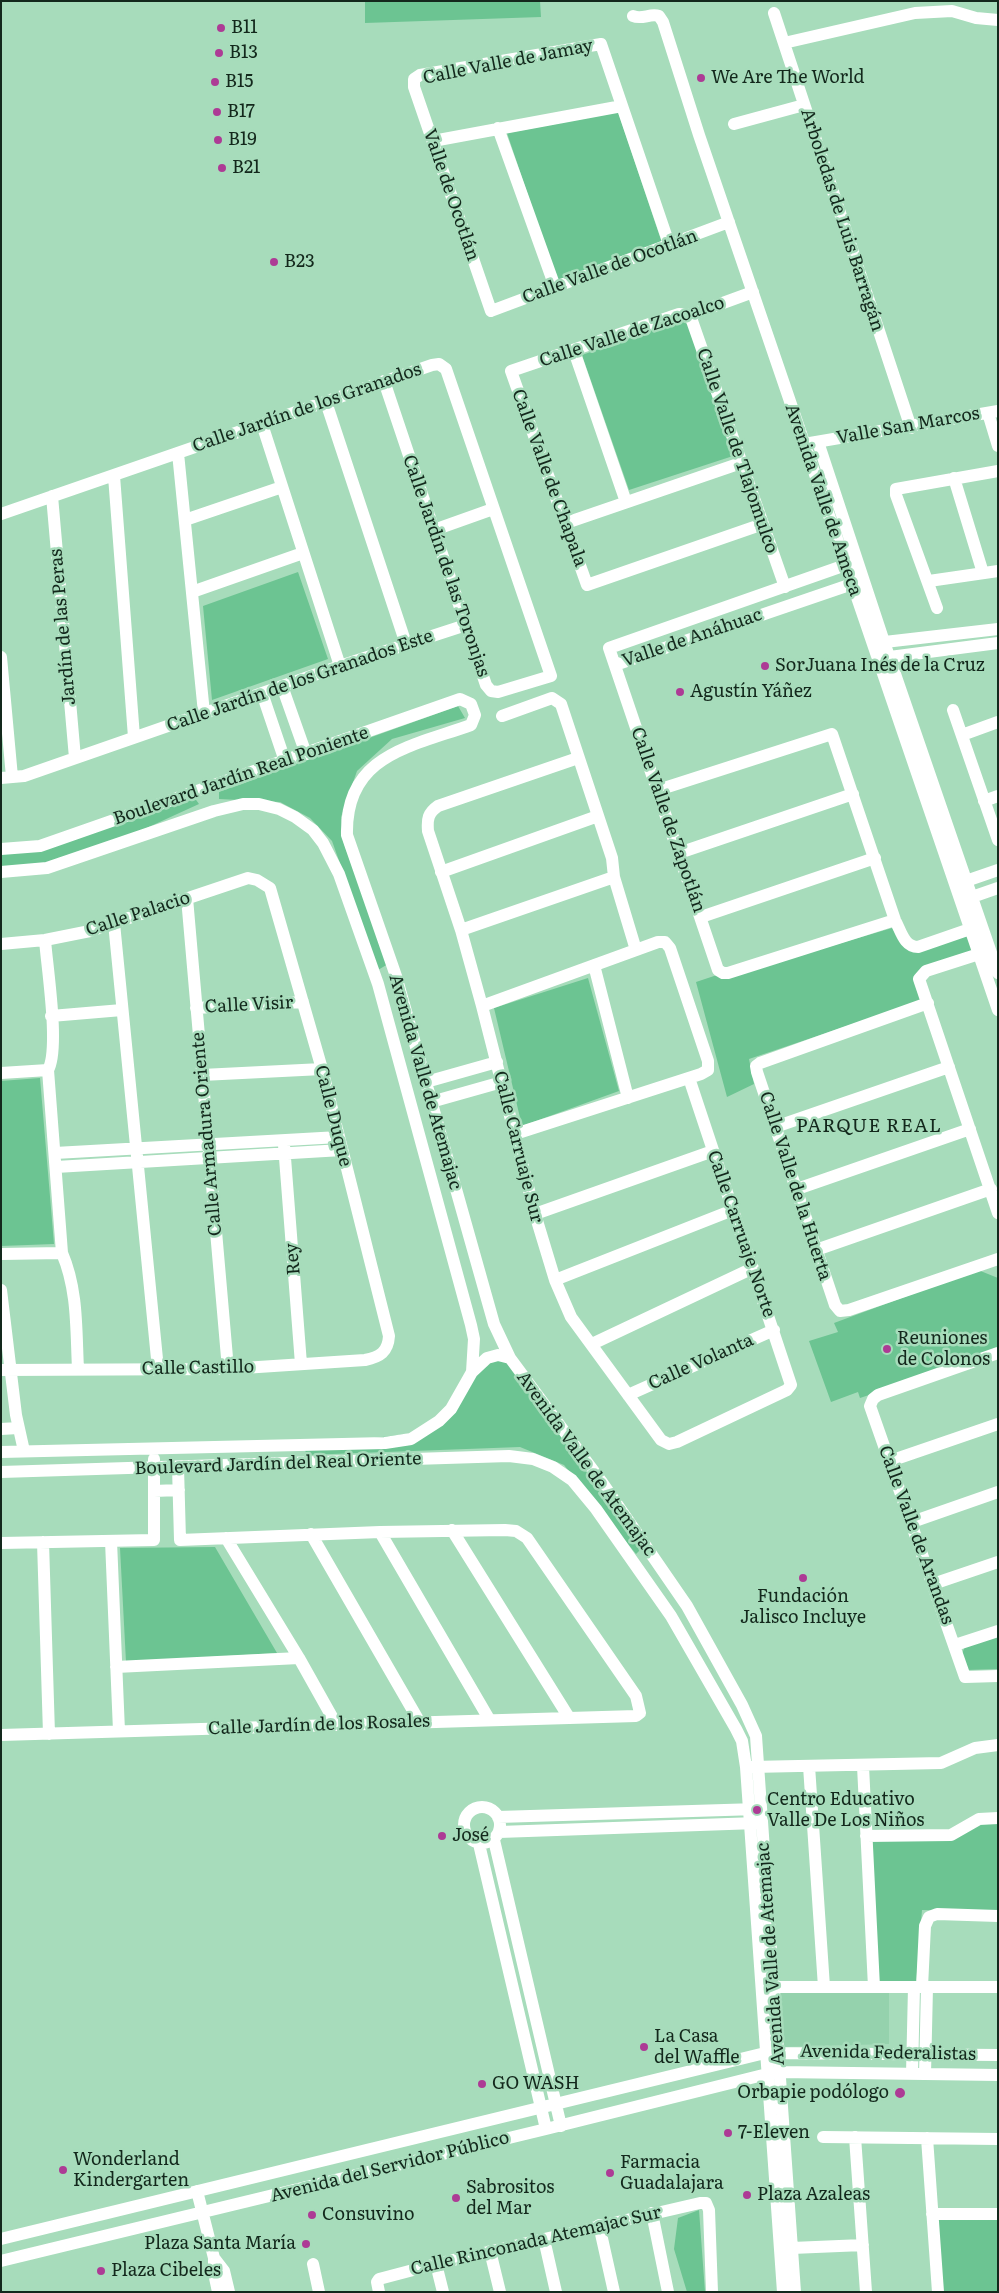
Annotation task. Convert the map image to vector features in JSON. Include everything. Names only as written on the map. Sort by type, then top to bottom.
[{"type":"street","points":[[784,43],[916,13],[952,11],[976,18],[998,20]]},
{"type":"street","name":"Arboledas de Luis Barragán","points":[[774,13],[911,427]]},
{"type":"street","name":"Avenida Valle de Ameca","points":[[633,16],[638,18],[653,14],[659,16],[663,22],[728,222],[804,444],[858,582],[883,658]]},
{"type":"street","name":"Calle Valle de Jamay","points":[[414,79],[420,75],[601,44],[622,106]]},
{"type":"street","name":"Valle de Ocotlán","points":[[414,79],[414,87],[490,311]]},
{"type":"street","points":[[734,124],[804,105]]},
{"type":"street","points":[[433,141],[622,106],[669,244]]},
{"type":"street","points":[[498,128],[555,287]]},
{"type":"street","name":"Calle Valle de Ocotlán","points":[[490,311],[728,222]]},
{"type":"street","name":"Calle Valle de Zacoalco","points":[[511,371],[680,314],[690,315],[753,292]]},
{"type":"street","name":"Calle Valle de Tlajomulco","points":[[690,315],[785,587]]},
{"type":"street","points":[[574,351],[626,502]]},
{"type":"street","name":"Calle Jardín de los Granados","points":[[1,514],[432,364],[439,364],[446,369],[551,676]]},
{"type":"street","name":"Calle Valle de Chapala","points":[[511,371],[587,585],[763,524]]},
{"type":"street","name":"Calle Jardín de las Toronjas","points":[[384,381],[486,685],[491,691],[505,691],[551,676]]},
{"type":"street","points":[[326,402],[406,644]]},
{"type":"street","points":[[993,412],[998,446]]},
{"type":"street","name":"Valle San Marcos","points":[[804,444],[993,412]]},
{"type":"street","points":[[262,424],[340,666]]},
{"type":"street","points":[[818,442],[851,564]]},
{"type":"street","points":[[178,453],[204,713]]},
{"type":"street","points":[[566,523],[741,462]]},
{"type":"street","points":[[937,608],[929,581],[896,495],[896,489],[998,471]]},
{"type":"street","points":[[114,476],[134,738]]},
{"type":"street","points":[[954,478],[983,573]]},
{"type":"street","points":[[185,520],[282,487]]},
{"type":"street","name":"Jardín de las Peras","points":[[52,496],[75,758]]},
{"type":"street","points":[[434,530],[494,509]]},
{"type":"street","points":[[192,592],[304,553]]},
{"type":"street","name":"Valle de Anáhuac","points":[[851,564],[609,648],[614,665],[858,582]]},
{"type":"street","points":[[929,581],[998,571]]},
{"type":"street","name":"Calle Jardín de los Granados Este","points":[[7,777],[24,776],[340,666],[466,625]]},
{"type":"street","points":[[878,643],[998,629]]},
{"type":"street","points":[[981,631],[988,634],[990,638],[988,643],[983,645]]},
{"type":"street","points":[[883,658],[998,643]]},
{"type":"street","points":[[1,657],[7,777]]},
{"type":"street","points":[[883,658],[972,897],[998,973]]},
{"type":"street","points":[[883,658],[978,954],[998,1010]]},
{"type":"street","name":"Calle Valle de Zapotlán","points":[[614,665],[680,853],[718,970],[723,974],[895,920]]},
{"type":"street","points":[[282,686],[306,754]]},
{"type":"street","points":[[262,693],[285,761]]},
{"type":"street","points":[[502,716],[552,698],[561,704],[612,858],[614,877],[636,950]]},
{"type":"street","name":"Boulevard Jardín Real Poniente","points":[[1,849],[40,846],[460,699],[466,700],[474,709]]},
{"type":"street","name":"Avenida Valle de Atemajac","points":[[474,709],[474,722],[471,725],[392,754],[377,763],[365,774],[352,800],[347,819],[347,835],[396,976],[494,1324],[510,1358],[687,1606],[738,1697],[756,1736],[760,1767],[755,1809]]},
{"type":"street","points":[[953,710],[998,840]]},
{"type":"street","points":[[962,735],[998,722]]},
{"type":"street","points":[[658,790],[832,734],[895,920],[907,944],[912,947],[918,947],[970,929]]},
{"type":"street","points":[[278,742],[300,736]]},
{"type":"street","name":"Calle Carruaje Sur","points":[[578,758],[438,806],[430,812],[427,822],[428,831],[461,930],[497,1062],[535,1214],[556,1280],[571,1317],[661,1440],[668,1444],[677,1442]]},
{"type":"street","points":[[206,789],[214,811]]},
{"type":"street","points":[[680,853],[853,794]]},
{"type":"street","points":[[984,800],[998,796]]},
{"type":"street","name":"Boulevard Jardín Real Poniente","points":[[1,872],[47,868],[214,811],[243,804],[259,804],[279,809],[295,817]]},
{"type":"street","points":[[441,872],[598,816]]},
{"type":"street","name":"Avenida Valle de Atemajac","points":[[295,817],[312,830],[331,857],[378,984],[474,1339],[472,1372]]},
{"type":"street","points":[[701,917],[875,858]]},
{"type":"street","points":[[966,881],[998,870]]},
{"type":"street","points":[[461,930],[614,877]]},
{"type":"street","name":"Calle Palacio","points":[[1,944],[45,940],[83,933],[248,878],[257,880],[270,888]]},
{"type":"street","name":"Calle Duque","points":[[270,888],[322,1069],[387,1327],[388,1345]]},
{"type":"street","points":[[972,897],[998,888]]},
{"type":"street","name":"Calle Armadura Oriente","points":[[186,898],[228,1370]]},
{"type":"street","points":[[114,923],[158,1369]]},
{"type":"street","points":[[45,940],[54,1044],[52,1064],[48,1070],[62,1253],[70,1270],[75,1301],[78,1369]]},
{"type":"street","points":[[482,1006],[658,942],[665,942],[670,948],[708,1061],[708,1070],[689,1078],[515,1134]]},
{"type":"street","points":[[978,954],[921,975],[919,979],[998,1213]]},
{"type":"street","points":[[594,965],[628,1098]]},
{"type":"street","points":[[378,984],[396,976]]},
{"type":"street","name":"Calle Visir","points":[[196,1008],[303,1002]]},
{"type":"street","name":"Calle Valle de la Huerta","points":[[928,1003],[756,1066],[816,1250],[835,1305],[840,1311],[849,1310],[998,1258]]},
{"type":"street","points":[[51,1016],[122,1010]]},
{"type":"street","points":[[426,1082],[497,1062]]},
{"type":"street","points":[[776,1127],[949,1067]]},
{"type":"street","points":[[202,1075],[322,1069]]},
{"type":"street","points":[[1,1073],[48,1070]]},
{"type":"street","points":[[455,1074],[460,1093]]},
{"type":"street","name":"Calle Carruaje Norte","points":[[677,1442],[787,1390],[791,1386],[791,1380],[689,1078]]},
{"type":"street","points":[[431,1102],[502,1082]]},
{"type":"street","points":[[797,1189],[970,1129]]},
{"type":"street","points":[[55,1153],[339,1137]]},
{"type":"street","name":"Rey","points":[[285,1140],[284,1153],[301,1364]]},
{"type":"street","points":[[56,1166],[342,1150]]},
{"type":"street","points":[[535,1214],[713,1151]]},
{"type":"street","points":[[816,1250],[991,1189]]},
{"type":"street","points":[[556,1280],[733,1210]]},
{"type":"street","points":[[1,1254],[62,1253]]},
{"type":"street","points":[[592,1344],[753,1268]]},
{"type":"street","points":[[459,1284],[480,1279]]},
{"type":"street","points":[[1,1290],[6,1369],[24,1451]]},
{"type":"street","name":"Calle Volanta","points":[[628,1395],[774,1330]]},
{"type":"street","name":"Calle Castillo","points":[[6,1369],[228,1370],[378,1358],[388,1345]]},
{"type":"street","name":"Calle Valle de Arandas","points":[[998,1353],[878,1395],[873,1399],[870,1406],[966,1678],[998,1676]]},
{"type":"street","name":"Boulevard Jardín del Real Oriente","points":[[1,1452],[302,1446],[385,1443],[411,1439],[428,1430],[451,1409],[472,1372],[487,1358],[498,1355],[510,1358]]},
{"type":"street","points":[[890,1461],[998,1424]]},
{"type":"street","points":[[1,1429],[18,1428]]},
{"type":"street","points":[[302,1446],[302,1463]]},
{"type":"street","points":[[1,1543],[154,1540],[154,1449]]},
{"type":"street","name":"Boulevard Jardín del Real Oriente","points":[[1,1472],[509,1456],[533,1459],[553,1467]]},
{"type":"street","points":[[178,1467],[180,1540],[452,1530],[568,1716]]},
{"type":"street","name":"Avenida Valle de Atemajac","points":[[553,1467],[572,1480],[596,1509],[672,1616],[742,1741],[755,1809],[771,2053],[795,2292]]},
{"type":"street","points":[[154,1492],[179,1490]]},
{"type":"street","points":[[912,1522],[998,1492]]},
{"type":"street","name":"Calle Jardín de los Rosales","points":[[1,1735],[568,1716],[636,1716],[640,1712],[636,1696],[527,1538],[516,1531],[452,1530]]},
{"type":"street","points":[[380,1532],[489,1719]]},
{"type":"street","points":[[311,1534],[419,1721]]},
{"type":"street","points":[[226,1538],[300,1658],[336,1724]]},
{"type":"street","points":[[111,1541],[119,1731]]},
{"type":"street","points":[[43,1542],[49,1734]]},
{"type":"street","points":[[637,1567],[653,1556]]},
{"type":"street","points":[[933,1584],[998,1562]]},
{"type":"street","points":[[955,1645],[998,1631]]},
{"type":"street","points":[[116,1667],[300,1658]]},
{"type":"street","points":[[723,1706],[738,1697]]},
{"type":"street","points":[[746,1768],[941,1763],[975,1748],[998,1745]]},
{"type":"street","points":[[809,1766],[824,1987]]},
{"type":"street","points":[[863,1766],[874,1987]]},
{"type":"street","points":[[561,2126],[497,1836],[498,1816],[493,1810],[485,1807],[477,1807],[469,1811],[463,1826],[471,1841],[479,1844],[487,1843],[497,1836],[756,1824]]},
{"type":"street","points":[[498,1816],[755,1809]]},
{"type":"street","points":[[866,1836],[951,1836],[979,1819],[998,1818]]},
{"type":"street","name":"Avenida Valle de Atemajac","points":[[756,1824],[773,1987],[771,2053]]},
{"type":"street","points":[[479,1844],[546,2129]]},
{"type":"street","points":[[912,2074],[912,2054],[921,1987],[925,1926],[929,1917],[937,1914],[998,1916]]},
{"type":"street","points":[[773,1987],[998,1987]]},
{"type":"street","points":[[921,1987],[926,2054],[925,2074]]},
{"type":"street","name":"Avenida Federalistas","points":[[771,2053],[998,2055]]},
{"type":"street","name":"Avenida del Servidor Público","points":[[1,2238],[771,2053]]},
{"type":"street","name":"Avenida Valle de Atemajac","points":[[773,2073],[783,2292]]},
{"type":"street","name":"Avenida Federalistas","points":[[773,2073],[998,2075]]},
{"type":"street","name":"Avenida del Servidor Público","points":[[1,2261],[773,2073]]},
{"type":"street","points":[[823,2137],[998,2139]]},
{"type":"street","points":[[855,2138],[866,2292]]},
{"type":"street","points":[[927,2138],[938,2292]]},
{"type":"street","points":[[197,2191],[214,2258],[214,2273],[218,2292]]},
{"type":"street","name":"Calle Rinconada Atemajac Sur","points":[[379,2292],[377,2282],[379,2279],[599,2225],[706,2203],[709,2210],[712,2292]]},
{"type":"street","points":[[652,2213],[668,2292]]},
{"type":"street","points":[[932,2214],[998,2214]]},
{"type":"street","points":[[599,2225],[614,2292]]},
{"type":"street","points":[[544,2239],[556,2292]]},
{"type":"street","points":[[792,2248],[863,2245]]},
{"type":"street","points":[[490,2251],[500,2292]]},
{"type":"street","points":[[214,2258],[224,2271],[229,2292]]},
{"type":"street","points":[[313,2264],[316,2291]]},
{"type":"street","points":[[436,2264],[443,2292]]},
{"type":"shaded area","points":[[365,1],[540,1],[541,17],[365,23]]},
{"type":"shaded area","points":[[618,112],[662,243],[557,281],[507,133]]},
{"type":"shaded area","points":[[679,321],[688,324],[733,456],[629,490],[582,355]]},
{"type":"shaded area","points":[[298,572],[328,659],[212,700],[203,606]]},
{"type":"shaded area","points":[[458,706],[465,718],[392,739],[357,771],[341,817],[344,844],[388,964],[378,970],[332,841],[310,818],[280,802],[219,799],[219,792]]},
{"type":"shaded area","points":[[194,797],[199,804],[140,831],[46,863],[1,867],[1,854]]},
{"type":"shaded area","points":[[892,928],[903,945],[967,934],[974,952],[925,969],[921,1001],[749,1059],[754,1084],[727,1097],[696,982],[717,975],[723,978]]},
{"type":"shaded area","points":[[588,978],[619,1091],[522,1126],[494,1008]]},
{"type":"shaded area","points":[[40,1078],[54,1244],[1,1246],[1,1081]]},
{"type":"shaded area","points":[[978,1270],[998,1278],[998,1352],[860,1398],[858,1392],[831,1402],[809,1341],[838,1332],[834,1323]]},
{"type":"shaded area","points":[[498,1356],[510,1359],[643,1547],[636,1554],[564,1465],[520,1447],[306,1455],[305,1447],[429,1431],[481,1365]]},
{"type":"shaded area","points":[[215,1547],[277,1653],[126,1662],[120,1548]]},
{"type":"shaded area","points":[[998,1635],[998,1669],[966,1670],[962,1654],[965,1646]]},
{"type":"shaded area","points":[[998,1820],[998,1912],[922,1910],[916,1985],[877,1984],[869,1840],[951,1838],[979,1821]]},
{"type":"shaded area","points":[[889,1991],[889,2044],[782,2047],[781,1992]]},
{"type":"shaded area","points":[[699,2210],[705,2292],[687,2292],[674,2249],[678,2218]]},
{"type":"shaded area","points":[[936,2217],[998,2217],[998,2292],[941,2292]]},
{"type":"place","name":"B11","points":[[221,28]]},
{"type":"place","name":"B13","points":[[219,53]]},
{"type":"place","name":"We Are The World","points":[[701,78]]},
{"type":"place","name":"B15","points":[[215,82]]},
{"type":"place","name":"B17","points":[[217,112]]},
{"type":"place","name":"B19","points":[[218,140]]},
{"type":"place","name":"B21","points":[[222,168]]},
{"type":"place","name":"B23","points":[[274,262]]},
{"type":"place","name":"SorJuana Inés de la Cruz","points":[[765,666]]},
{"type":"place","name":"Agustín Yáñez","points":[[680,692]]},
{"type":"place","name":"Reuniones de Colonos","points":[[887,1349]]},
{"type":"place","name":"Fundación Jalisco Incluye","points":[[803,1578]]},
{"type":"place","name":"Centro Educativo Valle De Los Niños","points":[[757,1810]]},
{"type":"place","name":"José","points":[[442,1836]]},
{"type":"place","name":"La Casa del Waffle","points":[[644,2047]]},
{"type":"place","name":"GO WASH","points":[[482,2084]]},
{"type":"place","name":"Orbapie podólogo","points":[[900,2093]]},
{"type":"place","name":"7-Eleven","points":[[728,2133]]},
{"type":"place","name":"Wonderland Kindergarten","points":[[63,2170]]},
{"type":"place","name":"Farmacia Guadalajara","points":[[610,2173]]},
{"type":"place","name":"Plaza Azaleas","points":[[747,2195]]},
{"type":"place","name":"Sabrositos del Mar","points":[[456,2198]]},
{"type":"place","name":"Consuvino","points":[[312,2215]]},
{"type":"place","name":"Plaza Santa María","points":[[306,2244]]},
{"type":"place","name":"Plaza Cibeles","points":[[101,2271]]},
{"type":"district","name":"PARQUE REAL","points":[[869,1126]]}]
